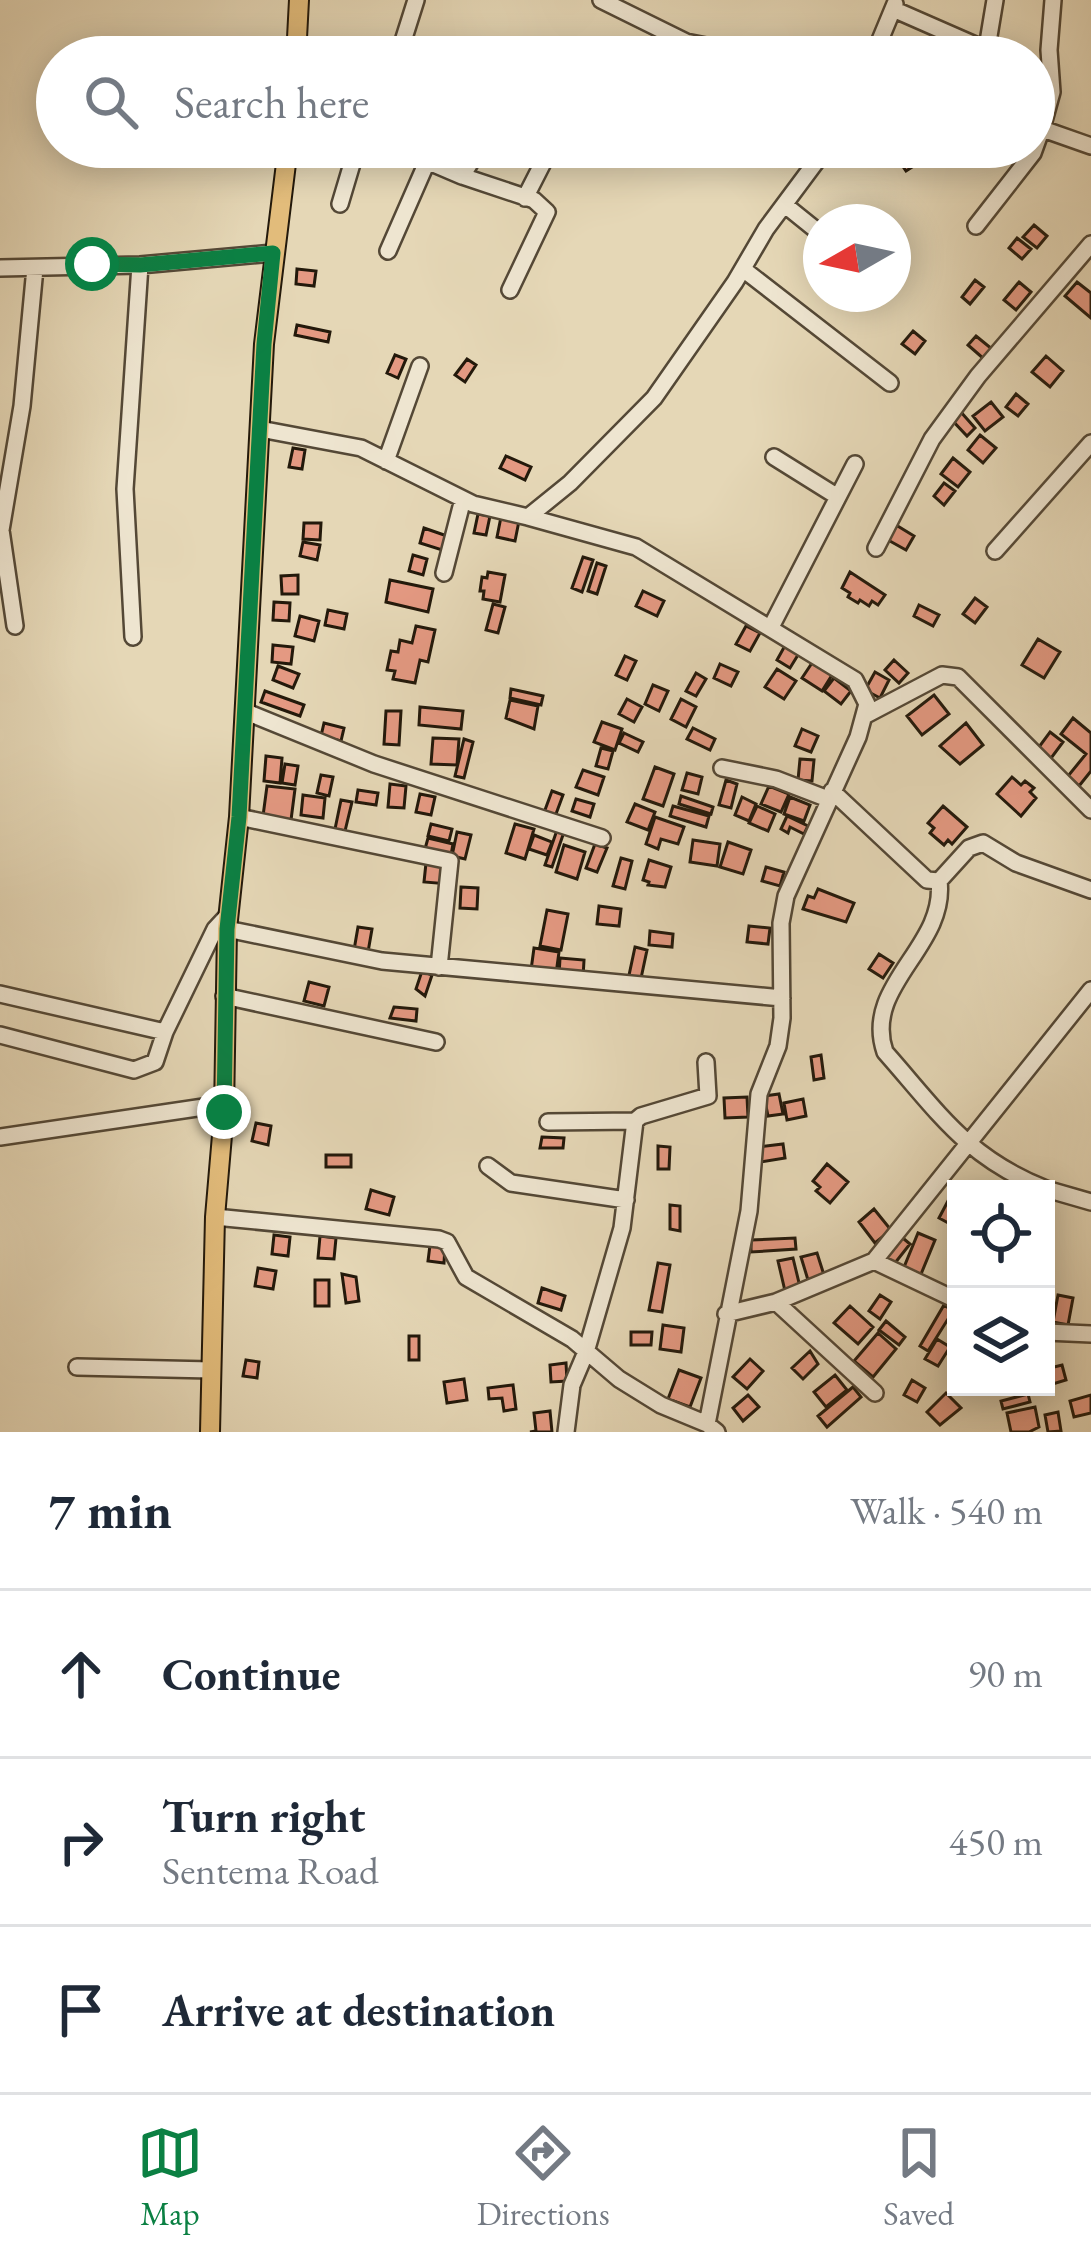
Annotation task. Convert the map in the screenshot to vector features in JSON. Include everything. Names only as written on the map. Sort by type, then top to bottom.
[{"type":"main road","points":[[297,36],[299,0]]},
{"type":"main road","points":[[210,1432],[228,921],[239,817],[273,253],[284,168]]},
{"type":"street","points":[[405,36],[416,0]]},
{"type":"street","points":[[601,0],[674,36]]},
{"type":"street","points":[[989,36],[995,0]]},
{"type":"street","points":[[1050,36],[1053,0]]},
{"type":"street","points":[[881,36],[894,5],[956,36]]},
{"type":"street","points":[[1055,133],[1091,146]]},
{"type":"street","points":[[340,204],[351,168]]},
{"type":"street","points":[[388,251],[414,168]]},
{"type":"street","points":[[446,168],[544,208],[547,219],[510,290]]},
{"type":"street","points":[[462,176],[467,168]]},
{"type":"street","points":[[525,198],[540,168]]},
{"type":"street","points":[[528,517],[570,483],[654,398],[812,168]]},
{"type":"street","points":[[976,226],[1022,168]]},
{"type":"street","points":[[785,205],[803,220]]},
{"type":"street","points":[[876,548],[932,439],[978,376],[1091,244]]},
{"type":"street","points":[[0,268],[140,265],[273,253]]},
{"type":"street","points":[[133,637],[125,489],[140,265]]},
{"type":"street","points":[[15,626],[1,530],[19,425],[34,268]]},
{"type":"street","points":[[743,269],[890,383]]},
{"type":"street","points":[[386,461],[420,366]]},
{"type":"street","points":[[215,1217],[447,1242],[466,1277],[572,1339],[647,1396],[712,1428],[726,1314],[749,1210],[759,1094],[778,1046],[786,896],[867,704],[855,680],[636,547],[463,500],[350,444],[260,429]]},
{"type":"street","points":[[995,551],[1091,443]]},
{"type":"street","points":[[774,458],[838,497]]},
{"type":"street","points":[[770,627],[855,464]]},
{"type":"street","points":[[444,573],[463,500]]},
{"type":"street","points":[[866,715],[913,687],[943,675],[958,677],[1091,810]]},
{"type":"street","points":[[244,711],[374,764],[602,838]]},
{"type":"street","points":[[722,769],[830,795],[927,880],[939,881]]},
{"type":"street","points":[[239,817],[450,861],[439,967]]},
{"type":"street","points":[[1026,1180],[990,1164],[967,1145],[885,1052],[878,1033],[880,1010],[939,913],[939,881],[969,848],[983,843],[1016,863],[1091,890]]},
{"type":"street","points":[[0,1035],[134,1070],[155,1062],[215,929],[228,921],[382,961],[782,998]]},
{"type":"street","points":[[726,1314],[776,1302],[874,1261],[1091,990]]},
{"type":"street","points":[[0,994],[165,1032]]},
{"type":"street","points":[[224,996],[436,1042]]},
{"type":"street","points":[[548,1122],[635,1121],[708,1096],[706,1062]]},
{"type":"street","points":[[0,1137],[224,1105]]},
{"type":"street","points":[[566,1432],[572,1385],[586,1352],[626,1200],[635,1121]]},
{"type":"street","points":[[488,1166],[511,1183],[626,1200]]},
{"type":"street","points":[[1055,1192],[1091,1202]]},
{"type":"street","points":[[874,1261],[947,1296]]},
{"type":"street","points":[[776,1302],[875,1393]]},
{"type":"street","points":[[1055,1333],[1087,1335],[1091,1356]]},
{"type":"street","points":[[77,1367],[211,1370]]},
{"type":"building","points":[[1034,225],[1047,236],[1037,248],[1023,237]]},
{"type":"building","points":[[1017,238],[1031,249],[1022,259],[1009,248]]},
{"type":"building","points":[[297,269],[316,271],[314,286],[296,284]]},
{"type":"building","points":[[975,280],[984,287],[970,304],[962,297]]},
{"type":"building","points":[[1019,282],[1031,292],[1016,310],[1004,300]]},
{"type":"building","points":[[1077,282],[1091,293],[1091,318],[1065,296]]},
{"type":"building","points":[[297,325],[330,332],[328,342],[295,335]]},
{"type":"building","points":[[913,331],[925,341],[915,354],[902,344]]},
{"type":"building","points":[[976,336],[992,349],[984,359],[968,345]]},
{"type":"building","points":[[395,355],[406,359],[398,378],[387,373]]},
{"type":"building","points":[[1046,356],[1063,371],[1050,387],[1032,372]]},
{"type":"building","points":[[467,359],[476,365],[465,382],[455,375]]},
{"type":"building","points":[[1016,394],[1028,404],[1018,416],[1006,407]]},
{"type":"building","points":[[991,402],[1003,417],[985,431],[973,416]]},
{"type":"building","points":[[960,411],[975,428],[967,436],[951,419]]},
{"type":"building","points":[[980,435],[996,448],[983,463],[968,450]]},
{"type":"building","points":[[293,448],[305,450],[302,469],[289,467]]},
{"type":"building","points":[[506,456],[531,467],[525,480],[500,468]]},
{"type":"building","points":[[953,458],[970,472],[958,487],[941,474]]},
{"type":"building","points":[[944,483],[955,491],[944,505],[934,496]]},
{"type":"building","points":[[478,514],[490,516],[486,535],[474,533]]},
{"type":"building","points":[[501,517],[519,521],[515,541],[497,537]]},
{"type":"building","points":[[304,523],[321,523],[320,540],[303,539]]},
{"type":"building","points":[[896,525],[914,536],[906,550],[888,540]]},
{"type":"building","points":[[424,528],[447,536],[442,550],[420,543]]},
{"type":"building","points":[[303,542],[320,545],[317,560],[300,556]]},
{"type":"building","points":[[413,555],[427,559],[423,575],[409,571]]},
{"type":"building","points":[[583,557],[593,560],[582,592],[572,588]]},
{"type":"building","points":[[597,563],[606,566],[597,594],[588,591]]},
{"type":"building","points":[[488,572],[505,575],[500,602],[483,599],[482,577],[487,578]]},
{"type":"building","points":[[850,572],[885,595],[878,605],[848,597],[850,593],[842,588]]},
{"type":"building","points":[[298,575],[298,594],[282,594],[281,576]]},
{"type":"building","points":[[390,580],[433,589],[428,612],[386,602]]},
{"type":"building","points":[[643,591],[664,601],[657,616],[636,606]]},
{"type":"building","points":[[975,598],[987,607],[975,623],[963,614]]},
{"type":"building","points":[[274,602],[290,603],[289,621],[273,620]]},
{"type":"building","points":[[493,604],[505,607],[498,633],[486,630]]},
{"type":"building","points":[[919,605],[939,615],[933,626],[914,616]]},
{"type":"building","points":[[328,610],[347,614],[344,629],[325,625]]},
{"type":"building","points":[[300,616],[319,621],[314,641],[295,636]]},
{"type":"building","points":[[416,626],[435,630],[428,662],[420,660],[415,683],[393,679],[395,671],[387,670],[391,651],[398,652],[400,640],[412,643]]},
{"type":"building","points":[[746,626],[760,633],[750,651],[736,644]]},
{"type":"building","points":[[1038,639],[1060,652],[1044,678],[1022,665]]},
{"type":"building","points":[[787,642],[801,650],[790,668],[777,660]]},
{"type":"building","points":[[273,645],[293,647],[291,664],[272,662]]},
{"type":"building","points":[[625,656],[636,661],[627,680],[616,675]]},
{"type":"building","points":[[894,660],[908,673],[899,683],[885,670]]},
{"type":"building","points":[[812,663],[832,675],[822,691],[802,678]]},
{"type":"building","points":[[720,664],[738,672],[731,686],[714,678]]},
{"type":"building","points":[[278,666],[299,674],[293,688],[273,680]]},
{"type":"building","points":[[777,669],[796,681],[784,699],[765,687]]},
{"type":"building","points":[[875,672],[889,680],[880,698],[865,690]]},
{"type":"building","points":[[696,673],[706,679],[696,696],[686,691]]},
{"type":"building","points":[[834,678],[851,691],[841,704],[824,691]]},
{"type":"building","points":[[653,685],[668,691],[659,711],[645,704]]},
{"type":"building","points":[[511,689],[543,696],[541,705],[510,698]]},
{"type":"building","points":[[265,691],[304,705],[300,716],[261,702]]},
{"type":"building","points":[[934,695],[949,714],[922,735],[907,716]]},
{"type":"building","points":[[627,699],[642,707],[634,722],[619,714]]},
{"type":"building","points":[[681,699],[696,707],[686,727],[671,719]]},
{"type":"building","points":[[510,700],[538,706],[534,729],[506,718]]},
{"type":"building","points":[[420,707],[463,711],[461,729],[419,725]]},
{"type":"building","points":[[386,711],[401,711],[399,745],[384,744]]},
{"type":"building","points":[[1073,718],[1091,733],[1091,771],[1079,786],[1068,776],[1086,754],[1061,734]]},
{"type":"building","points":[[602,722],[622,729],[615,750],[594,742]]},
{"type":"building","points":[[324,723],[344,728],[341,741],[321,736]]},
{"type":"building","points":[[966,723],[983,745],[960,764],[940,746]]},
{"type":"building","points":[[693,728],[715,739],[710,750],[687,739]]},
{"type":"building","points":[[802,729],[818,736],[811,752],[795,746]]},
{"type":"building","points":[[1050,732],[1063,742],[1049,761],[1036,751]]},
{"type":"building","points":[[624,733],[643,742],[638,752],[619,743]]},
{"type":"building","points":[[433,738],[459,739],[457,765],[431,764]]},
{"type":"building","points":[[464,739],[473,742],[464,778],[455,776]]},
{"type":"building","points":[[601,748],[613,751],[608,769],[596,766]]},
{"type":"building","points":[[266,756],[282,758],[280,783],[264,781]]},
{"type":"building","points":[[800,759],[814,760],[812,781],[798,780]]},
{"type":"building","points":[[285,764],[298,766],[295,785],[282,783]]},
{"type":"building","points":[[655,767],[674,774],[663,806],[643,799]]},
{"type":"building","points":[[583,770],[604,777],[598,795],[576,787]]},
{"type":"building","points":[[687,773],[702,777],[698,794],[682,790]]},
{"type":"building","points":[[321,775],[333,777],[329,796],[317,793]]},
{"type":"building","points":[[1012,777],[1034,788],[1030,792],[1036,798],[1021,816],[997,794]]},
{"type":"building","points":[[726,780],[737,784],[731,808],[719,805]]},
{"type":"building","points":[[390,784],[406,786],[404,808],[388,807]]},
{"type":"building","points":[[267,786],[295,789],[291,820],[263,816]]},
{"type":"building","points":[[769,786],[789,794],[781,812],[761,804]]},
{"type":"building","points":[[358,790],[378,793],[376,805],[356,802]]},
{"type":"building","points":[[552,791],[563,795],[553,822],[542,818]]},
{"type":"building","points":[[420,794],[435,797],[431,815],[416,812]]},
{"type":"building","points":[[303,795],[325,798],[323,818],[301,815]]},
{"type":"building","points":[[681,796],[713,807],[711,814],[679,804]]},
{"type":"building","points":[[742,797],[756,804],[749,821],[735,815]]},
{"type":"building","points":[[790,797],[810,805],[804,821],[784,814]]},
{"type":"building","points":[[576,799],[594,804],[590,817],[572,811]]},
{"type":"building","points":[[341,800],[352,802],[345,831],[335,829]]},
{"type":"building","points":[[635,804],[655,812],[648,830],[627,822]]},
{"type":"building","points":[[673,806],[709,816],[706,827],[670,816]]},
{"type":"building","points":[[757,806],[775,814],[768,831],[749,823]]},
{"type":"building","points":[[943,806],[967,827],[952,844],[948,840],[944,845],[930,833],[934,828],[928,823]]},
{"type":"building","points":[[787,816],[808,826],[804,834],[790,827],[788,833],[781,829]]},
{"type":"building","points":[[655,817],[684,827],[678,844],[661,839],[658,849],[646,844]]},
{"type":"building","points":[[431,824],[452,829],[449,841],[428,836]]},
{"type":"building","points":[[515,824],[534,829],[525,859],[506,853]]},
{"type":"building","points":[[557,830],[564,832],[552,867],[545,865]]},
{"type":"building","points":[[457,832],[471,835],[465,859],[452,856]]},
{"type":"building","points":[[534,835],[552,842],[547,855],[529,849]]},
{"type":"building","points":[[428,838],[453,844],[451,855],[425,849]]},
{"type":"building","points":[[693,840],[720,844],[717,866],[690,862]]},
{"type":"building","points":[[728,842],[751,850],[743,874],[720,867]]},
{"type":"building","points":[[595,844],[607,848],[597,872],[586,868]]},
{"type":"building","points":[[564,845],[585,852],[577,879],[556,872]]},
{"type":"building","points":[[621,858],[632,861],[625,889],[613,886]]},
{"type":"building","points":[[649,860],[671,867],[665,887],[643,880]]},
{"type":"building","points":[[426,863],[450,866],[448,884],[424,882]]},
{"type":"building","points":[[766,867],[784,872],[780,886],[762,881]]},
{"type":"building","points":[[461,887],[478,888],[477,909],[460,908]]},
{"type":"building","points":[[818,889],[854,903],[846,922],[803,909],[808,896],[814,898]]},
{"type":"building","points":[[599,906],[621,909],[619,926],[597,924]]},
{"type":"building","points":[[547,910],[568,914],[561,950],[540,946]]},
{"type":"building","points":[[749,926],[770,928],[768,944],[747,942]]},
{"type":"building","points":[[358,927],[372,929],[368,952],[354,950]]},
{"type":"building","points":[[650,931],[673,934],[672,947],[649,945]]},
{"type":"building","points":[[635,947],[647,950],[640,983],[628,980]]},
{"type":"building","points":[[534,948],[559,952],[556,974],[531,970]]},
{"type":"building","points":[[879,954],[893,963],[883,978],[869,969]]},
{"type":"building","points":[[560,958],[584,960],[583,978],[559,976]]},
{"type":"building","points":[[422,971],[432,975],[425,996],[416,989]]},
{"type":"building","points":[[309,982],[329,987],[324,1006],[304,1001]]},
{"type":"building","points":[[394,1007],[417,1009],[416,1021],[390,1018]]},
{"type":"building","points":[[821,1055],[824,1078],[814,1080],[811,1057]]},
{"type":"building","points":[[779,1094],[783,1114],[768,1116],[764,1096]]},
{"type":"building","points":[[747,1097],[748,1117],[725,1118],[724,1098]]},
{"type":"building","points":[[803,1099],[806,1116],[787,1120],[784,1103]]},
{"type":"building","points":[[256,1123],[271,1126],[268,1145],[252,1141]]},
{"type":"building","points":[[542,1137],[564,1138],[563,1148],[540,1148]]},
{"type":"building","points":[[783,1144],[785,1158],[761,1162],[758,1147]]},
{"type":"building","points":[[658,1146],[670,1147],[669,1169],[658,1169]]},
{"type":"building","points":[[326,1155],[351,1155],[351,1167],[326,1167]]},
{"type":"building","points":[[827,1164],[848,1182],[830,1203],[816,1191],[820,1187],[813,1181]]},
{"type":"building","points":[[371,1190],[394,1197],[389,1215],[366,1209]]},
{"type":"building","points":[[670,1205],[680,1206],[680,1231],[670,1229]]},
{"type":"building","points":[[874,1209],[891,1230],[875,1243],[859,1222]]},
{"type":"building","points":[[918,1233],[935,1240],[919,1279],[902,1272]]},
{"type":"building","points":[[898,1234],[910,1244],[891,1268],[879,1258]]},
{"type":"building","points":[[274,1235],[290,1237],[288,1256],[272,1254]]},
{"type":"building","points":[[320,1236],[336,1238],[334,1259],[318,1258]]},
{"type":"building","points":[[795,1238],[796,1249],[751,1252],[751,1240]]},
{"type":"building","points":[[430,1245],[445,1246],[444,1263],[428,1261]]},
{"type":"building","points":[[817,1253],[824,1275],[808,1280],[801,1257]]},
{"type":"building","points":[[793,1258],[800,1287],[785,1291],[778,1261]]},
{"type":"building","points":[[658,1263],[670,1265],[662,1312],[649,1310]]},
{"type":"building","points":[[258,1268],[276,1271],[273,1289],[255,1286]]},
{"type":"building","points":[[342,1274],[356,1277],[359,1301],[346,1303]]},
{"type":"building","points":[[315,1280],[329,1280],[329,1306],[315,1306]]},
{"type":"building","points":[[542,1288],[565,1296],[561,1310],[538,1303]]},
{"type":"building","points":[[880,1295],[891,1302],[880,1319],[869,1311]]},
{"type":"building","points":[[1058,1295],[1073,1298],[1068,1325],[1055,1322]]},
{"type":"building","points":[[944,1305],[947,1321],[928,1351],[920,1346]]},
{"type":"building","points":[[850,1306],[873,1327],[858,1344],[834,1323]]},
{"type":"building","points":[[886,1321],[905,1337],[899,1345],[879,1330]]},
{"type":"building","points":[[663,1325],[684,1328],[681,1352],[660,1349]]},
{"type":"building","points":[[631,1332],[652,1332],[651,1345],[631,1345]]},
{"type":"building","points":[[878,1333],[896,1349],[873,1377],[854,1361]]},
{"type":"building","points":[[409,1336],[419,1336],[419,1360],[409,1360]]},
{"type":"building","points":[[937,1339],[947,1345],[938,1366],[925,1359]]},
{"type":"building","points":[[810,1351],[818,1364],[803,1379],[792,1368]]},
{"type":"building","points":[[750,1359],[763,1371],[747,1389],[733,1377]]},
{"type":"building","points":[[246,1360],[259,1362],[257,1378],[243,1376]]},
{"type":"building","points":[[566,1363],[567,1381],[551,1382],[550,1365]]},
{"type":"building","points":[[1062,1365],[1066,1380],[1055,1383],[1055,1367]]},
{"type":"building","points":[[679,1370],[701,1378],[690,1407],[668,1399]]},
{"type":"building","points":[[835,1375],[847,1390],[826,1407],[814,1392]]},
{"type":"building","points":[[464,1379],[467,1400],[447,1403],[444,1382]]},
{"type":"building","points":[[912,1380],[925,1388],[917,1402],[904,1395]]},
{"type":"building","points":[[513,1385],[516,1409],[504,1411],[502,1398],[489,1399],[488,1388]]},
{"type":"building","points":[[853,1387],[861,1397],[827,1427],[818,1416]]},
{"type":"building","points":[[946,1393],[961,1408],[940,1425],[927,1412]]},
{"type":"building","points":[[748,1395],[759,1407],[743,1421],[733,1408]]},
{"type":"building","points":[[1091,1395],[1091,1413],[1074,1417],[1070,1401]]},
{"type":"building","points":[[1028,1396],[1030,1402],[1003,1409],[1001,1401]]},
{"type":"building","points":[[1035,1407],[1039,1427],[1011,1432],[1007,1413]]},
{"type":"building","points":[[550,1411],[552,1432],[530,1432],[536,1431],[534,1413]]},
{"type":"building","points":[[1058,1412],[1061,1431],[1048,1432],[1045,1415]]},
{"type":"route","points":[[92,264],[140,265],[273,253],[239,817],[227,929],[224,1112]]}]
